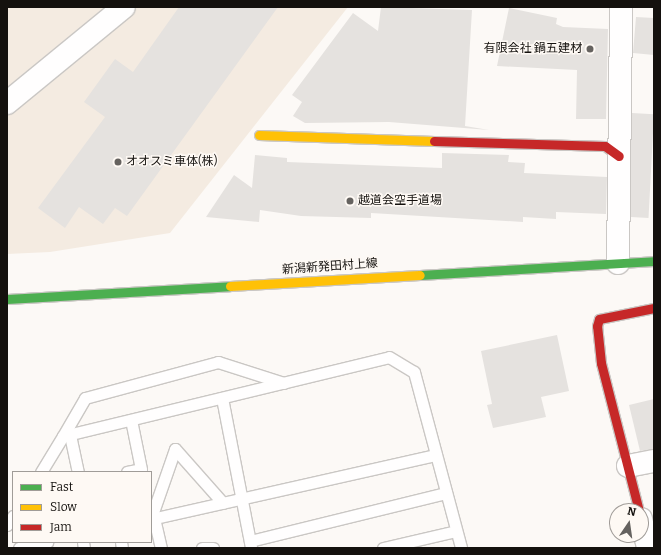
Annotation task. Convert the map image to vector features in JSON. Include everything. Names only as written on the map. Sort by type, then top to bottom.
[{"type":"main road","points":[[259,135],[605,146],[619,156]]},
{"type":"main road","name":"新潟新発田村上線","points":[[7,299],[654,261]]},
{"type":"main road","points":[[637,503],[601,363],[597,326],[599,319],[654,308]]},
{"type":"street","points":[[7,103],[124,7]]},
{"type":"street","points":[[618,263],[621,7]]},
{"type":"street","points":[[628,466],[654,461]]},
{"type":"lane","points":[[67,436],[389,357],[414,372],[461,548]]},
{"type":"lane","points":[[42,471],[67,436],[86,398],[218,362],[284,383]]},
{"type":"lane","points":[[222,398],[251,544],[446,492]]},
{"type":"lane","points":[[132,420],[141,469],[132,471]]},
{"type":"lane","points":[[67,436],[78,471]]},
{"type":"lane","points":[[161,548],[152,518],[174,449],[223,503]]},
{"type":"lane","points":[[152,518],[436,455]]},
{"type":"lane","points":[[383,548],[456,531]]},
{"type":"lane","points":[[19,548],[42,543]]},
{"type":"lane","points":[[202,548],[213,548]]},
{"type":"shaded area","points":[[7,7],[348,7],[170,233],[50,252],[7,254]]},
{"type":"building","name":"オオスミ車体(株)","points":[[179,7],[278,7],[127,216],[115,208],[103,224],[79,207],[65,228],[38,208],[105,117],[84,102],[115,59],[133,72]]},
{"type":"building","points":[[381,7],[472,10],[465,126],[489,130],[389,122],[305,123],[293,116],[302,102],[292,95],[353,13],[378,31]]},
{"type":"building","points":[[509,8],[557,18],[556,24],[563,27],[608,29],[606,119],[576,119],[577,70],[497,66]]},
{"type":"building","points":[[636,17],[654,18],[654,55],[633,53]]},
{"type":"building","points":[[632,113],[654,114],[649,218],[627,217]]},
{"type":"building","points":[[442,153],[509,155],[508,162],[525,163],[524,173],[607,177],[606,214],[556,212],[556,219],[523,217],[523,222],[371,213],[371,218],[301,216],[260,210],[259,222],[206,217],[234,175],[252,188],[255,155],[287,158],[287,162],[442,168]]},
{"type":"building","points":[[557,335],[569,391],[541,397],[546,417],[493,428],[487,405],[492,404],[481,351]]},
{"type":"building","points":[[654,399],[654,449],[640,451],[629,405]]},
{"type":"traffic: fast","points":[[420,275],[654,261]]},
{"type":"traffic: fast","points":[[7,299],[230,286]]},
{"type":"traffic: slow","points":[[259,135],[434,141]]},
{"type":"traffic: slow","points":[[230,286],[420,275]]},
{"type":"traffic: jam","points":[[434,141],[605,146],[619,156]]},
{"type":"traffic: jam","points":[[637,503],[601,363],[597,326],[599,319],[654,308]]},
{"type":"place","name":"有限会社 鍋五建材","points":[[590,49]]},
{"type":"place","name":"オオスミ車体(株)","points":[[118,162]]},
{"type":"place","name":"越道会空手道場","points":[[350,201]]}]
